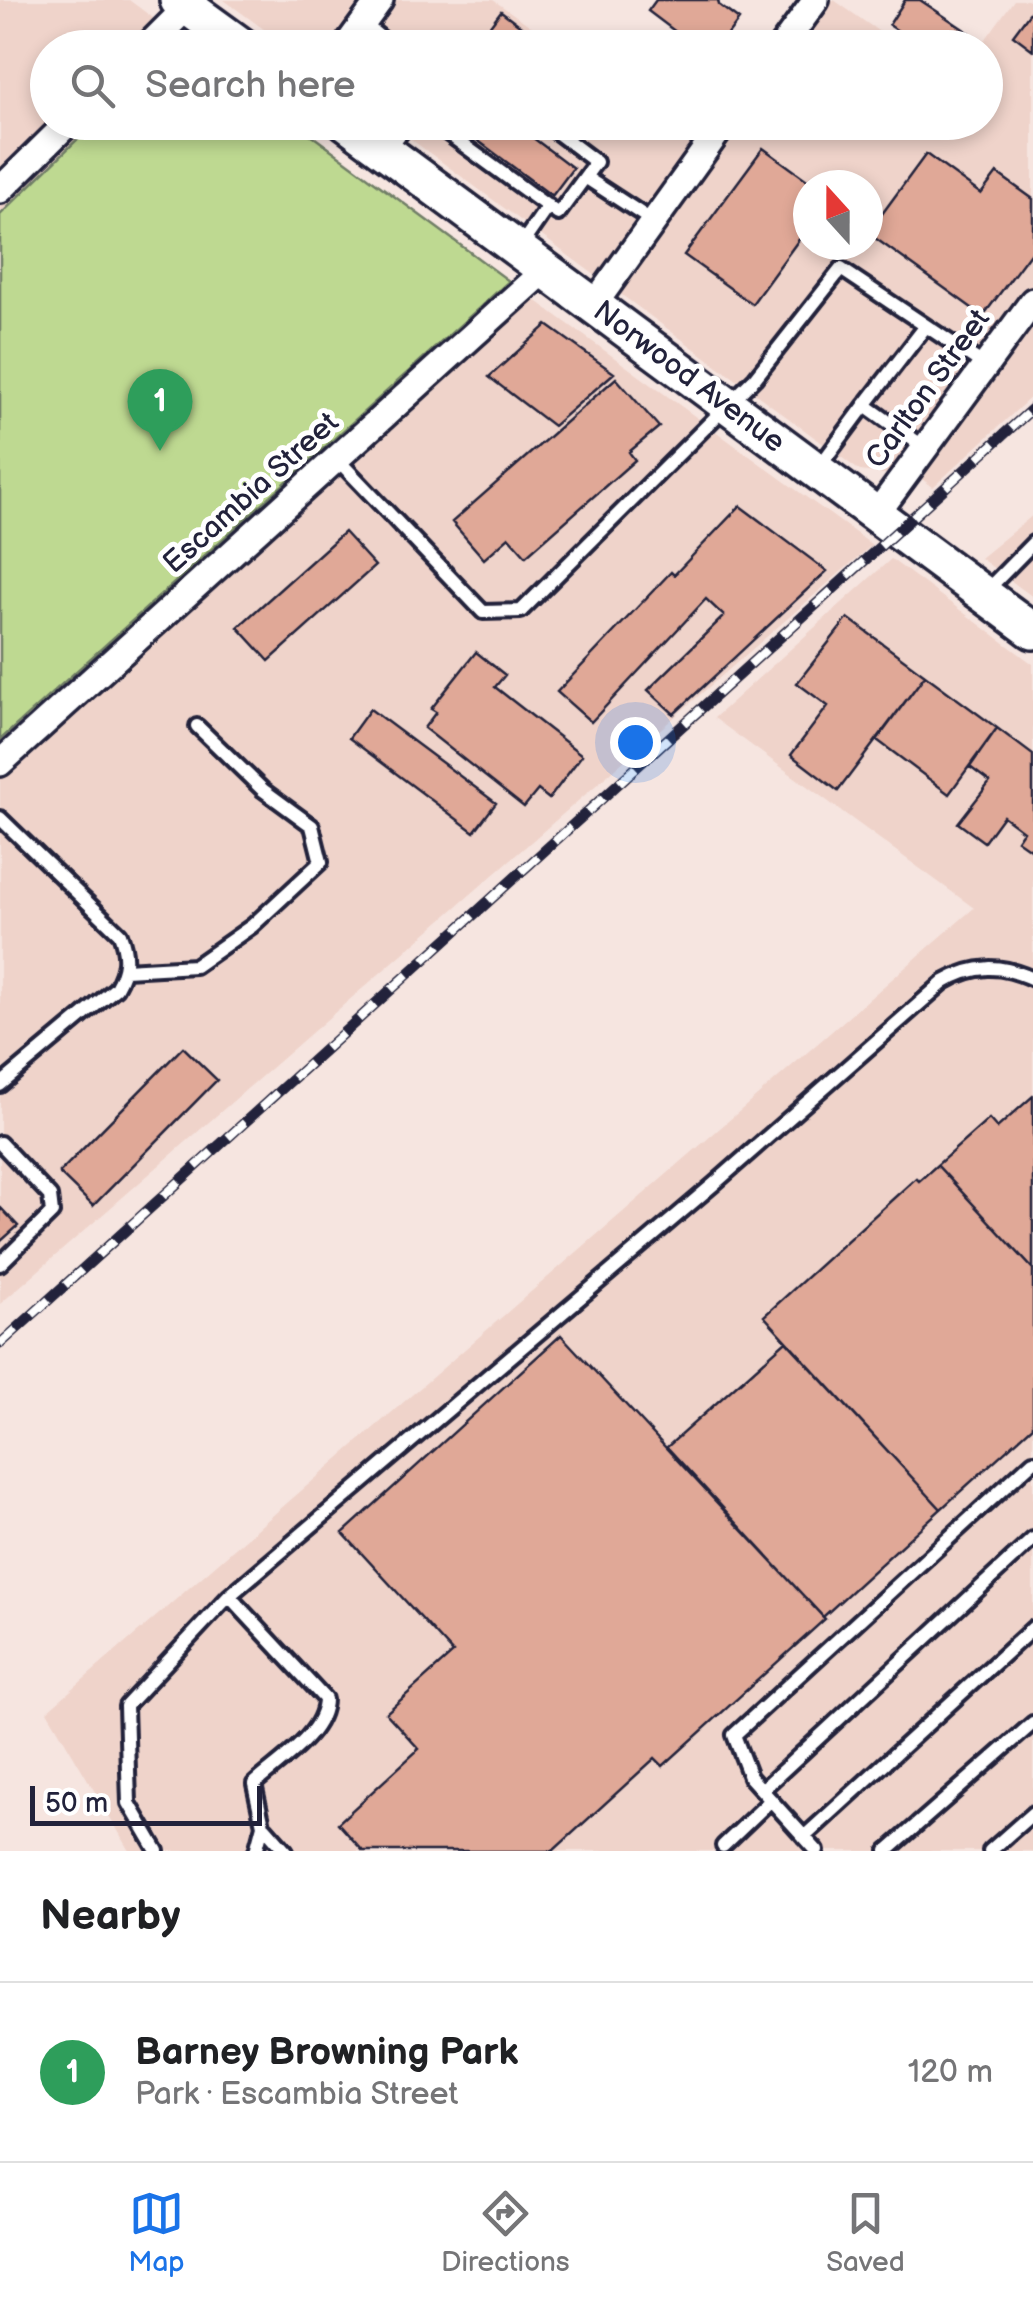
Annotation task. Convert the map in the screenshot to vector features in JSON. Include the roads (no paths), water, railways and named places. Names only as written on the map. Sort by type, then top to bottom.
[{"type":"main road","points":[[182,4],[219,30]]},
{"type":"main road","name":"Norwood Avenue","points":[[370,140],[1033,631]]},
{"type":"street","points":[[358,30],[380,0]]},
{"type":"street","points":[[794,30],[816,0]]},
{"type":"street","points":[[161,30],[182,4]]},
{"type":"street","points":[[0,190],[51,140]]},
{"type":"street","points":[[593,306],[712,140]]},
{"type":"street","name":"Escambia Street","points":[[0,763],[337,459],[532,260]]},
{"type":"street","name":"Carlton Street","points":[[875,516],[1033,301]]},
{"type":"lane","points":[[363,23],[371,30]]},
{"type":"lane","points":[[386,152],[396,140]]},
{"type":"lane","points":[[462,140],[514,175],[558,214],[596,162],[566,140]]},
{"type":"lane","points":[[585,178],[654,222]]},
{"type":"lane","points":[[532,260],[548,206]]},
{"type":"lane","points":[[337,459],[484,612],[521,611],[755,378],[841,268],[986,366]]},
{"type":"lane","points":[[815,471],[926,326]]},
{"type":"lane","points":[[865,405],[925,448]]},
{"type":"lane","points":[[983,594],[1033,543]]},
{"type":"lane","points":[[126,970],[195,966],[252,926],[321,862],[312,826],[263,790],[197,726]]},
{"type":"lane","points":[[0,818],[120,934],[126,950],[126,970],[116,988],[0,1085]]},
{"type":"lane","points":[[157,1851],[128,1802],[126,1706],[229,1596],[714,1184],[944,982],[966,970],[1010,969],[1033,979]]},
{"type":"lane","points":[[0,1142],[50,1196],[52,1213],[0,1264]]},
{"type":"lane","points":[[817,1851],[750,1778],[734,1735],[1033,1460]]},
{"type":"lane","points":[[723,1846],[766,1795],[1033,1539]]},
{"type":"lane","points":[[229,1596],[325,1698],[325,1712],[318,1726],[254,1784],[263,1825],[256,1851]]},
{"type":"lane","points":[[804,1837],[1033,1628]]},
{"type":"lane","points":[[887,1851],[1033,1723]]},
{"type":"lane","points":[[990,1851],[1033,1813]]},
{"type":"lane","points":[[263,1825],[286,1851]]},
{"type":"railway","points":[[0,1344],[1033,408]]},
{"type":"place","name":"Barney Browning Park","points":[[160,451]]}]
